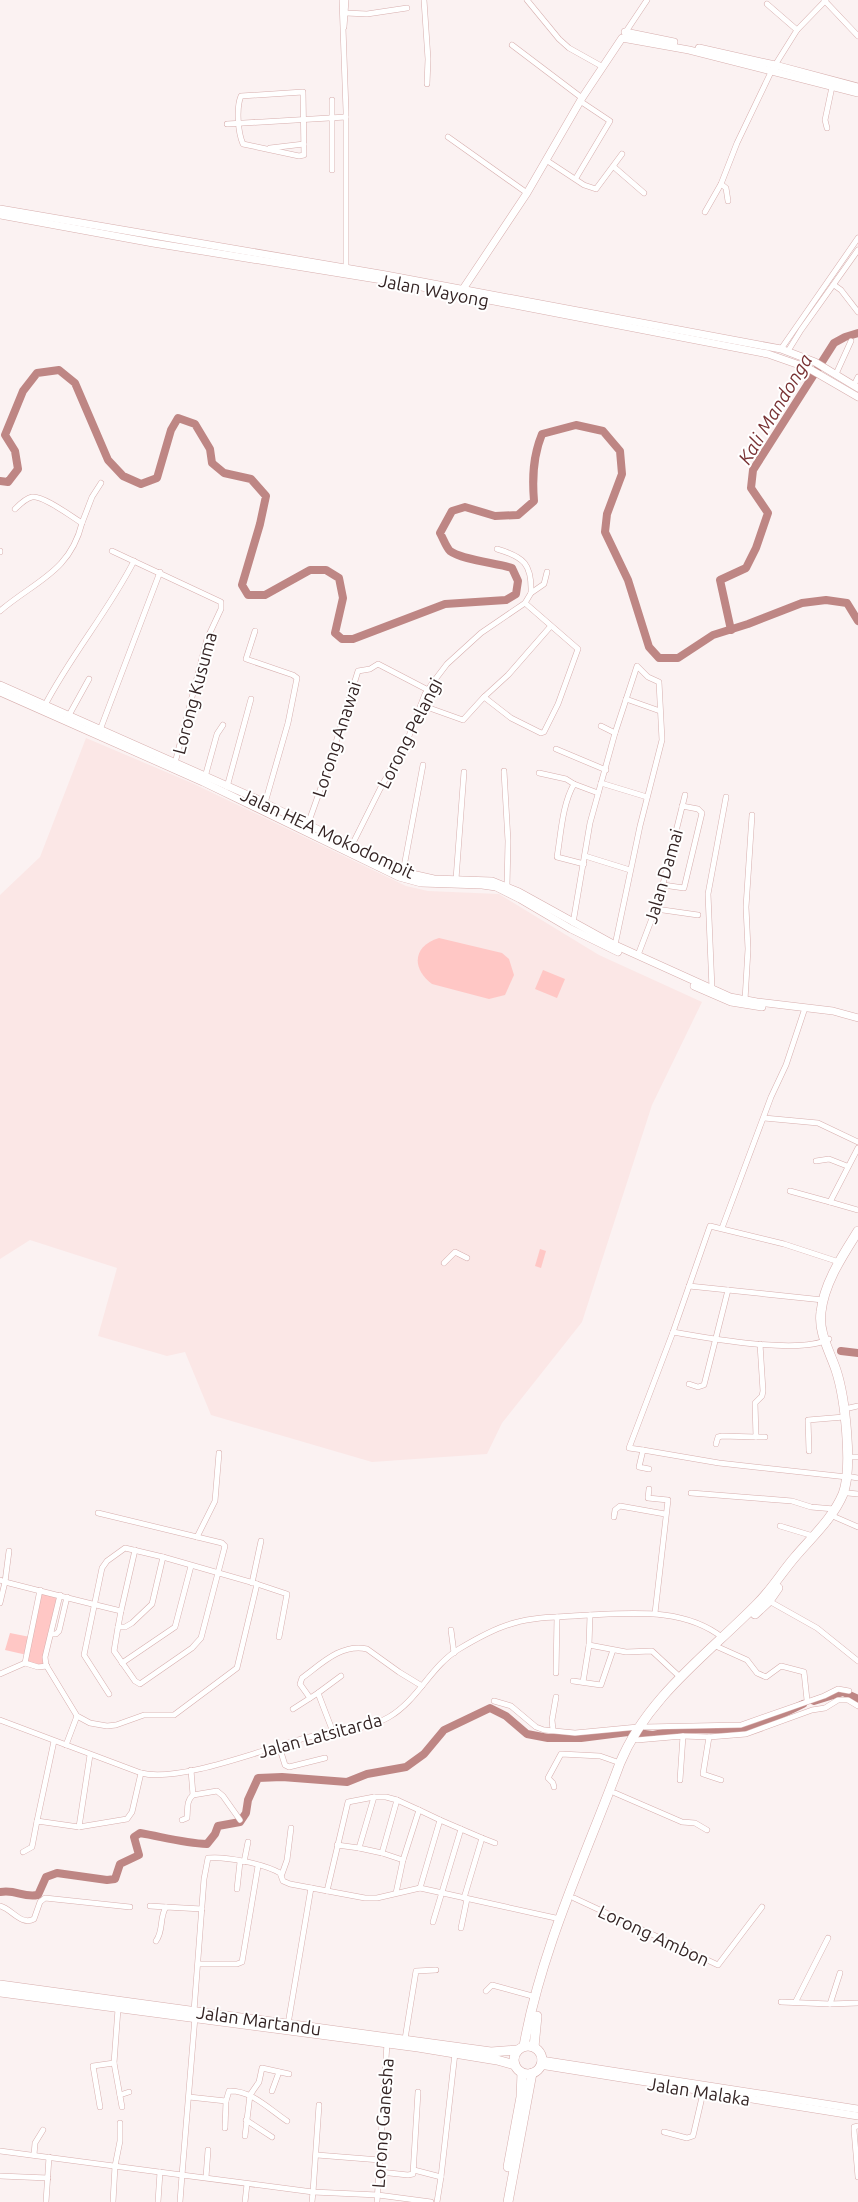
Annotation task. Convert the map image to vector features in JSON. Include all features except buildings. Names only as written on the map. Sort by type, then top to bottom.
[{"type":"highway","points":[[651,1716],[761,1600],[813,1536],[853,1494],[849,1443],[838,1379],[827,1340],[825,1320],[828,1302],[854,1245],[858,1230]]},
{"type":"highway","points":[[532,2073],[522,2073],[514,2065],[514,2060],[525,2048],[536,2020],[549,1958],[574,1898],[620,1763],[641,1729],[681,1678],[769,1601],[834,1513],[852,1477],[855,1457],[849,1443],[854,1407],[820,1321],[823,1300],[839,1262],[854,1245]]},
{"type":"highway","points":[[525,2048],[536,1997],[560,1919],[600,1823],[615,1793],[634,1739]]},
{"type":"highway","name":"Jalan Martandu","points":[[0,1985],[154,2009],[329,2032],[405,2039],[491,2052],[525,2048]]},
{"type":"highway","name":"Jalan Martandu","points":[[0,1992],[118,2008],[154,2009]]},
{"type":"highway","name":"Jalan Martandu","points":[[194,2014],[288,2024],[514,2065]]},
{"type":"highway","points":[[508,2202],[532,2073],[541,2063],[540,2053],[525,2048]]},
{"type":"highway","points":[[502,2202],[521,2097],[522,2073]]},
{"type":"street","points":[[344,0],[346,13],[344,28]]},
{"type":"street","points":[[344,0],[346,268]]},
{"type":"street","points":[[424,0],[428,59],[427,84]]},
{"type":"street","points":[[528,0],[564,44],[603,67]]},
{"type":"street","points":[[463,289],[527,193],[581,99],[647,0]]},
{"type":"street","points":[[705,212],[721,184],[737,143],[773,68],[797,30],[825,0],[858,36]]},
{"type":"street","points":[[766,4],[797,30]]},
{"type":"street","points":[[346,13],[367,14],[407,8]]},
{"type":"street","points":[[624,35],[858,88]]},
{"type":"street","points":[[512,44],[610,121],[576,178]]},
{"type":"street","points":[[773,68],[832,87],[858,93]]},
{"type":"street","points":[[827,128],[825,120],[832,87]]},
{"type":"street","points":[[303,92],[305,119],[304,153],[301,156],[246,146],[242,142],[239,123],[242,96],[303,92]]},
{"type":"street","points":[[332,100],[332,170]]},
{"type":"street","points":[[227,124],[346,116]]},
{"type":"street","points":[[448,137],[527,193]]},
{"type":"street","points":[[266,149],[304,144]]},
{"type":"street","points":[[546,160],[584,185],[596,189],[622,154]]},
{"type":"street","points":[[614,167],[644,193]]},
{"type":"street","points":[[721,184],[727,190],[728,201]]},
{"type":"street","name":"Jalan Wayong","points":[[0,209],[463,289],[768,354],[812,370],[858,397]]},
{"type":"street","name":"Jalan Wayong","points":[[0,215],[153,243],[578,313],[785,350],[815,362],[856,387]]},
{"type":"street","points":[[785,350],[858,238]]},
{"type":"street","points":[[785,350],[856,257],[858,250]]},
{"type":"street","points":[[834,285],[841,290],[858,312]]},
{"type":"street","points":[[836,374],[851,341]]},
{"type":"street","points":[[856,387],[858,377]]},
{"type":"street","points":[[0,611],[65,562],[74,546],[92,497],[101,484]]},
{"type":"street","points":[[15,509],[28,498],[35,497],[49,502],[82,523]]},
{"type":"street","points":[[497,549],[513,554],[526,563],[532,576],[531,593]]},
{"type":"street","points":[[100,730],[160,572],[112,551]]},
{"type":"street","points":[[43,709],[57,683],[90,634],[134,561]]},
{"type":"street","name":"Lorong Kusuma","points":[[160,572],[218,600],[222,606],[207,639],[175,763]]},
{"type":"street","name":"Lorong Pelangi","points":[[351,847],[409,736],[428,690],[447,664],[462,649],[481,633],[525,603],[531,593],[544,584],[547,572]]},
{"type":"street","points":[[484,697],[511,718],[541,732],[544,732],[558,704],[578,654],[578,649],[550,627],[525,603]]},
{"type":"street","points":[[421,705],[463,720],[508,675],[550,627]]},
{"type":"street","points":[[255,631],[247,660],[297,678],[288,723],[264,803]]},
{"type":"street","name":"Lorong Anawai","points":[[308,824],[332,757],[358,671],[370,669],[378,664],[428,690]]},
{"type":"street","points":[[572,926],[598,792],[637,666],[648,677],[659,682],[662,740],[630,870],[615,945]]},
{"type":"street","points":[[68,717],[89,679]]},
{"type":"street","name":"Jalan HEA Mokodompit","points":[[0,685],[43,709],[100,730],[150,755],[175,763],[264,803],[278,814],[308,824],[351,847],[360,855],[403,872],[426,878],[482,885],[503,890],[572,926],[689,981],[730,997],[833,1011],[858,1018]]},
{"type":"street","name":"Jalan HEA Mokodompit","points":[[0,692],[150,755],[278,814],[412,881],[457,882],[492,880],[507,886],[572,926],[638,955],[718,997],[743,1005],[837,1016],[858,1023]]},
{"type":"street","points":[[227,787],[251,699]]},
{"type":"street","points":[[626,699],[660,711]]},
{"type":"street","points":[[205,777],[217,734],[223,725]]},
{"type":"street","points":[[601,726],[615,733]]},
{"type":"street","points":[[556,749],[606,770]]},
{"type":"street","points":[[403,872],[423,765]]},
{"type":"street","points":[[504,771],[508,841],[507,886]]},
{"type":"street","points":[[457,882],[464,772]]},
{"type":"street","points":[[539,774],[566,779],[574,784],[598,792]]},
{"type":"street","points":[[601,783],[647,797]]},
{"type":"street","points":[[574,784],[569,793],[557,857],[584,864]]},
{"type":"street","name":"Jalan Damai","points":[[638,955],[656,909],[685,796]]},
{"type":"street","points":[[712,989],[708,894],[726,798]]},
{"type":"street","points":[[663,885],[684,888],[694,849],[702,812],[698,809],[682,806]]},
{"type":"street","points":[[745,1000],[748,949],[746,906],[752,816]]},
{"type":"street","points":[[585,856],[630,870]]},
{"type":"street","points":[[656,909],[698,915]]},
{"type":"street","points":[[722,1228],[786,1065],[804,1011]]},
{"type":"street","points":[[764,1118],[818,1123],[858,1142]]},
{"type":"street","points":[[830,1202],[858,1148]]},
{"type":"street","points":[[816,1161],[829,1160],[847,1166]]},
{"type":"street","points":[[790,1191],[858,1210]]},
{"type":"street","points":[[839,1262],[784,1244],[722,1228],[709,1228],[673,1332],[629,1448],[719,1464],[852,1477]]},
{"type":"street","points":[[444,1263],[455,1252],[467,1258]]},
{"type":"street","points":[[689,1286],[823,1300]]},
{"type":"street","points":[[689,1384],[698,1387],[704,1385],[728,1290]]},
{"type":"street","points":[[673,1332],[782,1346],[827,1340]]},
{"type":"street","points":[[756,1437],[755,1403],[762,1396],[763,1392],[760,1344]]},
{"type":"street","points":[[809,1451],[808,1420],[844,1417]]},
{"type":"street","points":[[716,1444],[718,1437],[722,1436],[765,1437]]},
{"type":"street","points":[[643,1450],[639,1467],[650,1469]]},
{"type":"street","points":[[197,1537],[215,1501],[220,1453]]},
{"type":"street","points":[[649,1489],[648,1498],[668,1500],[655,1613]]},
{"type":"street","points":[[691,1493],[792,1501],[834,1513],[858,1527]]},
{"type":"street","points":[[614,1518],[615,1510],[620,1506],[665,1514]]},
{"type":"street","points":[[98,1513],[224,1544],[200,1642],[140,1684],[136,1682],[114,1650],[135,1550]]},
{"type":"street","points":[[780,1526],[813,1536]]},
{"type":"street","points":[[60,1595],[45,1657],[47,1666],[77,1716],[90,1723],[107,1726],[116,1725],[144,1715],[170,1716],[179,1712],[238,1668],[255,1583],[261,1541]]},
{"type":"street","points":[[109,1694],[84,1655],[103,1565],[120,1550],[135,1550],[283,1591],[287,1594],[279,1637]]},
{"type":"street","points":[[0,1602],[9,1552]]},
{"type":"street","points":[[118,1627],[126,1627],[132,1623],[152,1604],[163,1558]]},
{"type":"street","points":[[122,1663],[175,1627],[191,1566]]},
{"type":"street","points":[[3,1581],[121,1611]]},
{"type":"street","points":[[25,1663],[40,1590]]},
{"type":"street","points":[[51,1634],[56,1634],[60,1631],[67,1597]]},
{"type":"street","points":[[769,1601],[817,1628],[858,1661]]},
{"type":"street","name":"Jalan Latsitarda","points":[[0,1720],[140,1773],[160,1776],[191,1770],[333,1732],[371,1724],[386,1718],[402,1708],[454,1653],[511,1624],[557,1617],[655,1613],[689,1622],[712,1631],[747,1660],[757,1673],[766,1677],[781,1666],[804,1672],[807,1700]]},
{"type":"street","points":[[583,1682],[589,1645],[590,1615]]},
{"type":"street","points":[[556,1673],[557,1617]]},
{"type":"street","points":[[451,1630],[454,1653]]},
{"type":"street","points":[[589,1645],[630,1653],[652,1651],[681,1678]]},
{"type":"street","points":[[310,1698],[300,1684],[302,1678],[338,1652],[362,1648],[366,1648],[422,1686]]},
{"type":"street","points":[[573,1681],[601,1685],[613,1650]]},
{"type":"street","points":[[0,1674],[25,1663],[38,1667],[47,1666]]},
{"type":"street","points":[[293,1709],[340,1676]]},
{"type":"street","points":[[494,1701],[511,1706],[536,1727],[575,1732],[741,1725],[807,1700],[824,1696],[838,1689],[849,1691]]},
{"type":"street","points":[[318,1693],[333,1732]]},
{"type":"street","points":[[553,1730],[552,1720],[556,1697]]},
{"type":"street","points":[[634,1739],[746,1734],[812,1710],[825,1708],[843,1699],[858,1706]]},
{"type":"street","points":[[66,1745],[77,1716]]},
{"type":"street","points":[[680,1780],[683,1736]]},
{"type":"street","points":[[709,1737],[703,1774],[721,1780]]},
{"type":"street","points":[[23,1852],[32,1847],[54,1741]]},
{"type":"street","points":[[279,1746],[285,1766],[289,1767],[324,1758]]},
{"type":"street","points":[[554,1787],[548,1778],[561,1754],[600,1756],[620,1763]]},
{"type":"street","points":[[79,1827],[90,1755]]},
{"type":"street","points":[[182,1820],[187,1818],[188,1803],[193,1795],[191,1770]]},
{"type":"street","points":[[38,1821],[79,1827],[128,1819],[131,1816],[140,1773]]},
{"type":"street","points":[[193,1795],[219,1792],[240,1820]]},
{"type":"street","points":[[615,1793],[682,1822],[695,1823],[707,1830]]},
{"type":"street","points":[[359,1848],[374,1797]]},
{"type":"street","points":[[327,1891],[348,1802],[374,1797],[397,1800],[495,1843]]},
{"type":"street","points":[[382,1853],[397,1800]]},
{"type":"street","points":[[396,1893],[403,1860],[419,1810]]},
{"type":"street","points":[[420,1888],[440,1820]]},
{"type":"street","points":[[282,1874],[287,1860],[291,1828]]},
{"type":"street","points":[[433,1922],[461,1829]]},
{"type":"street","points":[[461,1928],[466,1898],[482,1838]]},
{"type":"street","points":[[237,1889],[248,1842]]},
{"type":"street","points":[[337,1845],[382,1853],[403,1860]]},
{"type":"street","points":[[180,2202],[202,1909],[208,1858],[242,1862],[278,1871],[282,1874],[286,1883],[327,1891],[372,1898],[420,1888],[494,1906],[560,1919]]},
{"type":"street","points":[[198,1964],[237,1964],[242,1962],[258,1866]]},
{"type":"street","points":[[288,2024],[311,1888]]},
{"type":"street","points":[[0,1906],[17,1917],[29,1921],[34,1919],[40,1902],[45,1898],[130,1906]]},
{"type":"street","name":"Lorong Ambon","points":[[574,1898],[718,1965],[762,1907]]},
{"type":"street","points":[[150,1906],[202,1909]]},
{"type":"street","points":[[156,1940],[160,1935],[166,1907]]},
{"type":"street","points":[[796,2001],[828,1938]]},
{"type":"street","points":[[405,2039],[416,1971],[436,1970]]},
{"type":"street","points":[[830,2004],[840,1973]]},
{"type":"street","points":[[486,1991],[492,1985],[536,1997]]},
{"type":"street","points":[[781,2002],[858,2003]]},
{"type":"street","points":[[118,2008],[114,2063],[122,2107]]},
{"type":"street","name":"Lorong Ganesha","points":[[377,2202],[387,2043]]},
{"type":"street","points":[[437,2202],[454,2053]]},
{"type":"street","points":[[100,2107],[93,2066],[114,2063]]},
{"type":"street","name":"Jalan Malaka","points":[[541,2063],[703,2093],[843,2110],[858,2110]]},
{"type":"street","name":"Jalan Malaka","points":[[541,2063],[843,2110],[858,2116]]},
{"type":"street","points":[[245,2136],[250,2095],[259,2082],[262,2068],[289,2074]]},
{"type":"street","points":[[272,2091],[279,2072]]},
{"type":"street","points":[[225,2128],[226,2101],[229,2091],[250,2095],[287,2121]]},
{"type":"street","points":[[120,2095],[129,2092]]},
{"type":"street","points":[[380,2172],[412,2175],[414,2170],[418,2092]]},
{"type":"street","points":[[664,2132],[687,2138],[693,2136],[703,2093]]},
{"type":"street","points":[[189,2097],[226,2101]]},
{"type":"street","points":[[312,2202],[317,2154],[319,2105]]},
{"type":"street","points":[[246,2120],[272,2136]]},
{"type":"street","points":[[113,2202],[115,2166],[120,2141],[120,2123]]},
{"type":"street","points":[[858,2126],[854,2127],[858,2177]]},
{"type":"street","points":[[34,2155],[35,2143],[43,2130]]},
{"type":"street","points":[[0,2150],[313,2192],[378,2195],[431,2202]]},
{"type":"street","points":[[206,2177],[208,2150]]},
{"type":"street","points":[[317,2154],[380,2160]]},
{"type":"street","points":[[46,2202],[49,2157]]},
{"type":"street","points":[[414,2170],[441,2177]]},
{"type":"street","points":[[158,2202],[160,2172]]},
{"type":"street","points":[[0,2176],[48,2178]]},
{"type":"street","points":[[245,2202],[247,2184]]},
{"type":"shaded area","points":[[86,738],[192,783],[406,886],[428,891],[499,894],[599,955],[702,1002],[652,1105],[582,1322],[502,1423],[487,1454],[372,1462],[211,1415],[185,1352],[167,1356],[98,1336],[117,1268],[30,1240],[0,1259],[0,895],[40,857]]},
{"type":"shaded area","points":[[439,938],[502,953],[509,959],[514,975],[505,995],[489,999],[432,984],[425,978],[418,965],[420,952],[424,946]]},
{"type":"shaded area","points":[[543,970],[565,979],[557,998],[535,989]]},
{"type":"shaded area","points":[[540,1249],[546,1251],[541,1268],[535,1266]]},
{"type":"shaded area","points":[[40,1590],[59,1595],[45,1666],[25,1663],[27,1655],[5,1650],[10,1633],[30,1637]]},
{"type":"waterway","name":"Kali Mandonga","points":[[731,630],[720,580],[746,568],[756,548],[768,513],[751,488],[753,470],[834,343],[858,333]]},
{"type":"waterway","points":[[0,481],[8,482],[18,469],[15,451],[5,435],[23,391],[37,373],[59,370],[75,383],[108,460],[123,476],[141,484],[157,478],[171,430],[178,418],[195,424],[210,449],[212,463],[224,473],[251,479],[266,496],[242,585],[248,595],[265,595],[310,570],[326,570],[339,578],[343,598],[335,633],[342,639],[353,639],[445,604],[506,600],[516,594],[518,581],[512,568],[455,554],[450,551],[440,533],[452,511],[465,507],[495,516],[518,515],[534,501],[534,467],[542,434],[576,425],[603,431],[620,451],[622,474],[607,514],[605,532],[628,580],[649,647],[659,658],[678,658],[713,635],[802,603],[826,600],[847,603],[858,621]]},
{"type":"waterway","points":[[841,1351],[858,1353]]},
{"type":"waterway","points":[[814,1701],[843,1692],[858,1699]]},
{"type":"waterway","points":[[0,1892],[38,1895],[46,1877],[57,1873],[107,1880],[115,1879],[120,1864],[139,1855],[134,1837],[140,1833],[207,1844],[215,1834],[218,1826],[240,1822],[246,1813],[248,1800],[258,1778],[282,1777],[347,1782],[367,1774],[406,1767],[424,1754],[444,1730],[490,1708],[506,1716],[527,1734],[548,1738],[581,1738],[628,1732],[653,1735],[684,1729],[743,1730],[764,1723],[803,1704]]}]
